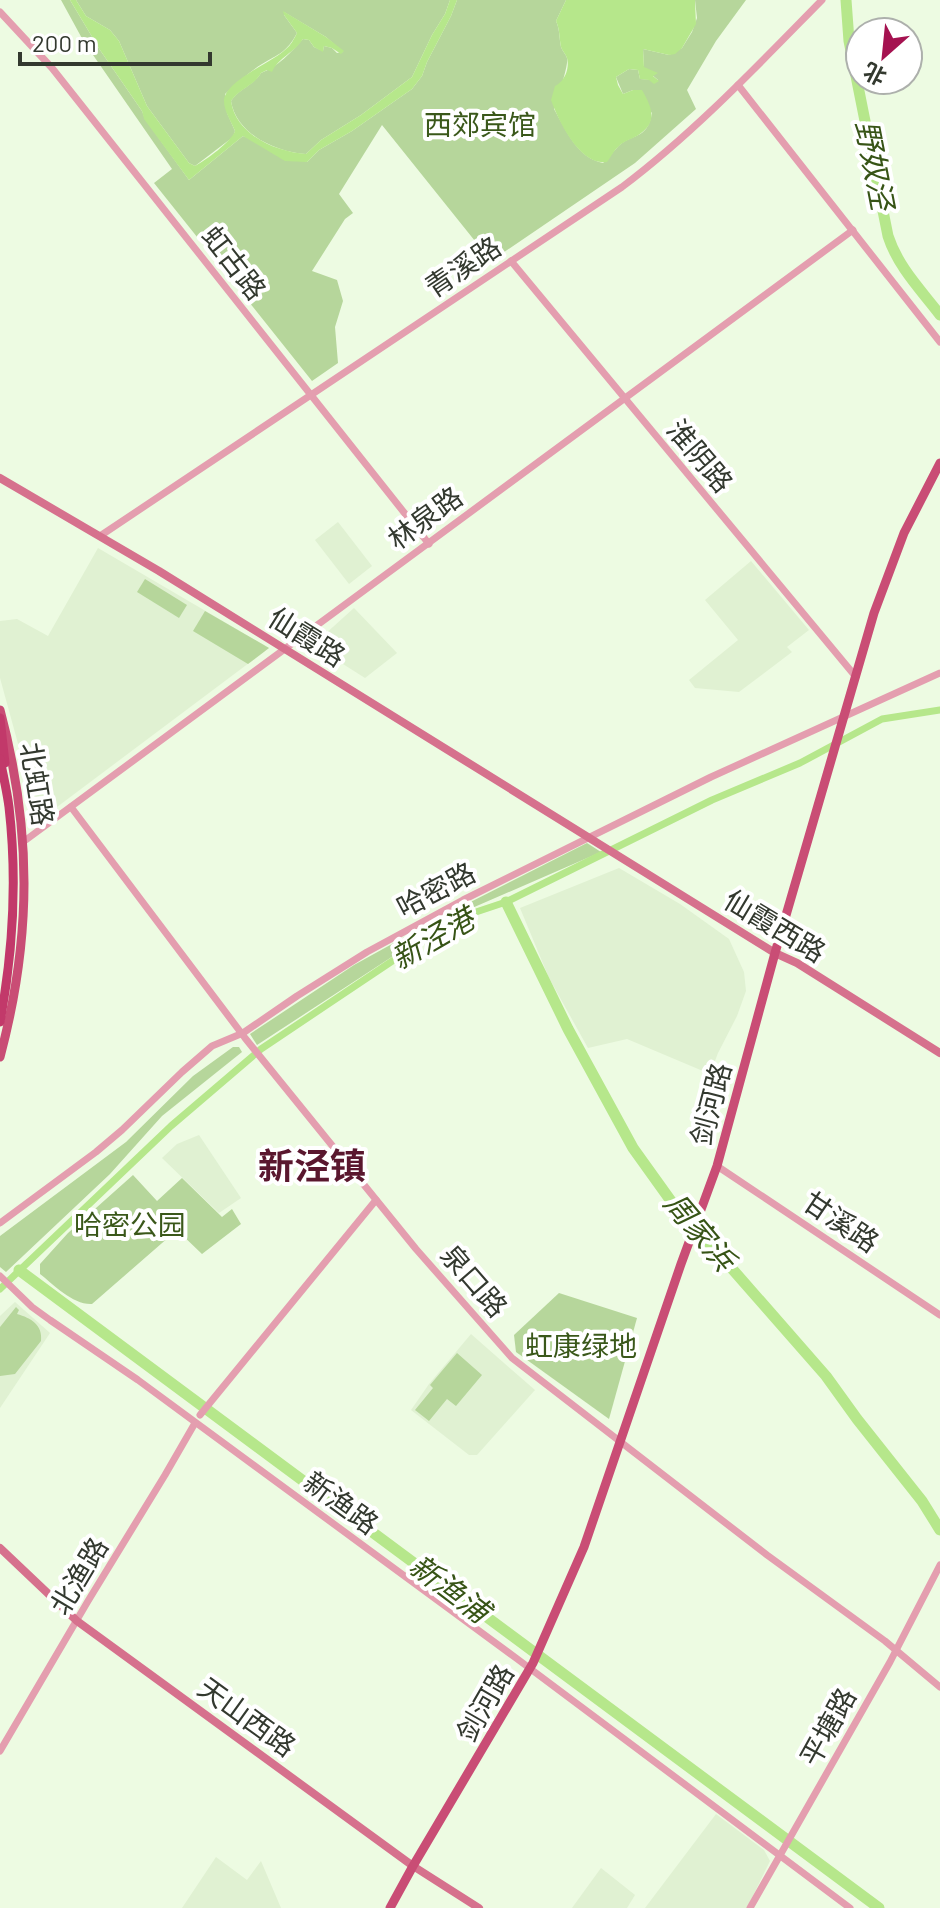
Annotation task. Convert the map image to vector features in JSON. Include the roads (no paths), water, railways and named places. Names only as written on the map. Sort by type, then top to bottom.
[{"type":"highway","points":[[0,718],[13,876],[9,963],[0,1020]]},
{"type":"highway","points":[[0,759],[9,807]]},
{"type":"main road","name":"剑河路","points":[[390,1908],[530,1669],[584,1547],[681,1264],[709,1193],[874,613],[904,533],[940,463]]},
{"type":"main road","name":"仙霞路","points":[[0,478],[100,536],[588,838]]},
{"type":"main road","name":"北虹路","points":[[0,710],[19,791],[23,842],[20,963],[0,1057]]},
{"type":"main road","name":"仙霞西路","points":[[588,838],[940,1053]]},
{"type":"main road","name":"天山西路","points":[[0,1548],[77,1621],[413,1866],[479,1908]]},
{"type":"street","name":"青溪路","points":[[100,536],[622,187],[666,153],[822,0]]},
{"type":"street","name":"虹古路","points":[[0,12],[52,68],[429,544]]},
{"type":"street","points":[[738,85],[940,342]]},
{"type":"street","name":"林泉路","points":[[23,842],[853,230]]},
{"type":"street","name":"淮阴路","points":[[511,261],[856,677]]},
{"type":"street","name":"哈密路","points":[[0,1223],[96,1152],[212,1046],[244,1035],[297,996],[367,952],[463,900],[711,777],[940,673]]},
{"type":"street","name":"泉口路","points":[[71,807],[261,1057],[376,1200],[512,1358],[940,1687]]},
{"type":"street","name":"甘溪路","points":[[717,1166],[940,1315]]},
{"type":"street","name":"北渔路","points":[[0,1751],[197,1419],[376,1200]]},
{"type":"street","name":"新渔路","points":[[0,1276],[50,1320],[197,1419],[530,1669],[782,1852],[850,1908]]},
{"type":"street","name":"平塘路","points":[[750,1908],[940,1565]]},
{"type":"waterway","name":"野奴泾","points":[[846,0],[849,41],[888,236],[904,268],[940,315]]},
{"type":"waterway","name":"新泾港","points":[[0,1289],[171,1126],[261,1049],[455,919],[506,902],[712,800],[800,763],[882,719],[940,710]]},
{"type":"waterway","name":"周家浜","points":[[506,902],[568,1029],[633,1148],[676,1208],[826,1376],[922,1501],[940,1530]]},
{"type":"waterway","name":"新渔浦","points":[[19,1270],[879,1908]]},
{"type":"district","name":"新泾镇","points":[[312,1166]]},
{"type":"park label","name":"西郊宾馆","points":[[480,125]]},
{"type":"park label","name":"哈密公园","points":[[130,1225]]},
{"type":"park label","name":"虹康绿地","points":[[581,1346]]}]
